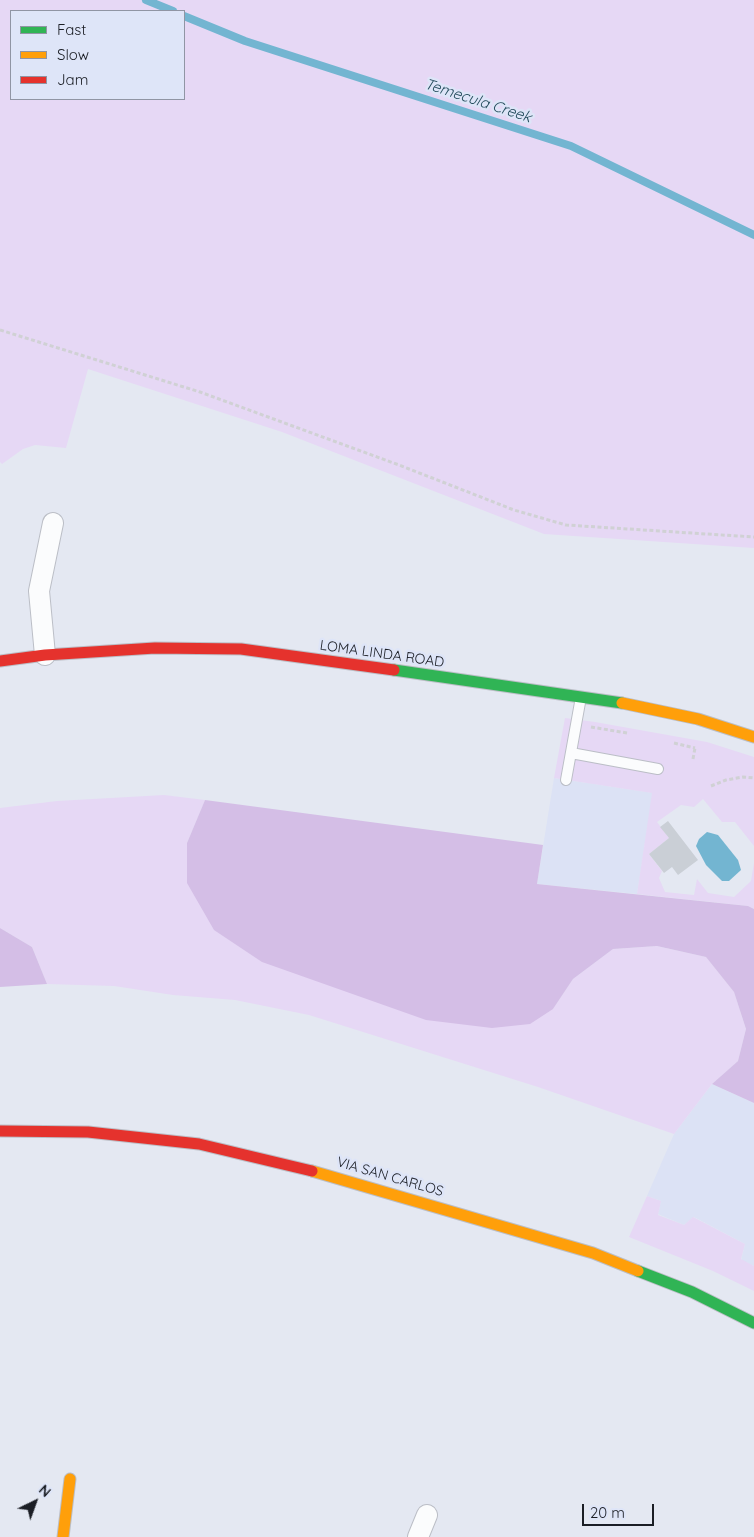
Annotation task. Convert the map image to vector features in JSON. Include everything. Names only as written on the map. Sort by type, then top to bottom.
[{"type":"street","points":[[45,655],[39,591],[53,523]]},
{"type":"street","name":"LOMA LINDA ROAD","points":[[0,661],[45,655],[155,648],[241,649],[606,700],[698,719],[754,736]]},
{"type":"street","name":"VIA SAN CARLOS","points":[[0,1131],[88,1132],[198,1144],[306,1169],[593,1253],[692,1292],[754,1323]]},
{"type":"street","points":[[62,1537],[70,1479]]},
{"type":"street","points":[[418,1537],[427,1515]]},
{"type":"lane","points":[[566,780],[581,696]]},
{"type":"lane","points":[[571,753],[658,769]]},
{"type":"path","points":[[0,330],[200,392],[399,465],[514,510],[566,525],[754,537]]},
{"type":"path","points":[[576,724],[628,733]]},
{"type":"path","points":[[666,741],[696,748],[693,759]]},
{"type":"path","points":[[711,786],[726,780],[743,777],[754,778]]},
{"type":"shaded area","points":[[0,0],[754,0],[754,548],[544,534],[282,432],[88,369],[66,448],[35,445],[23,449],[2,464],[0,462]]},
{"type":"shaded area","points":[[565,718],[707,742],[754,757],[754,846],[735,822],[722,822],[703,799],[694,807],[681,805],[657,822],[669,838],[649,854],[662,871],[659,878],[665,892],[694,895],[697,879],[708,893],[734,897],[751,881],[754,863],[754,909],[748,906],[637,894],[652,793],[554,778]]},
{"type":"shaded area","points":[[554,778],[653,793],[637,894],[537,884]]},
{"type":"shaded area","points":[[164,795],[205,800],[187,843],[553,1009],[573,979],[613,949],[657,946],[706,957],[734,992],[746,1029],[738,1061],[712,1084],[674,1134],[538,1087],[309,1015],[235,1000],[173,995],[114,986],[47,984],[32,947],[0,928],[0,808],[57,801]]},
{"type":"shaded area","points":[[205,800],[543,845],[537,884],[748,906],[754,909],[754,1103],[712,1084],[738,1061],[746,1029],[734,992],[706,957],[657,946],[613,949],[573,979],[553,1009],[530,1024],[492,1028],[426,1020],[262,962],[214,930],[187,883],[187,843]]},
{"type":"shaded area","points":[[0,928],[32,947],[47,984],[0,987]]},
{"type":"shaded area","points":[[712,1084],[754,1103],[754,1266],[741,1260],[745,1244],[694,1217],[684,1225],[658,1214],[661,1201],[647,1196],[674,1134]]},
{"type":"shaded area","points":[[647,1196],[661,1201],[658,1215],[684,1225],[693,1217],[745,1244],[741,1259],[754,1266],[754,1291],[713,1271],[629,1237]]},
{"type":"water","points":[[707,832],[718,835],[738,860],[741,870],[729,881],[722,881],[706,865],[696,846],[699,839]]},
{"type":"building","points":[[668,821],[698,860],[678,875],[672,867],[664,873],[649,854],[669,838],[660,827]]},
{"type":"waterway","name":"Temecula Creek","points":[[146,0],[171,10]]},
{"type":"waterway","name":"Temecula Creek","points":[[185,16],[245,41],[571,146],[754,235]]},
{"type":"traffic: fast","points":[[394,670],[622,703]]},
{"type":"traffic: fast","points":[[638,1271],[692,1292],[754,1323]]},
{"type":"traffic: slow","points":[[622,703],[698,719],[754,737]]},
{"type":"traffic: slow","points":[[312,1171],[593,1253],[638,1271]]},
{"type":"traffic: slow","points":[[63,1537],[70,1479]]},
{"type":"traffic: jam","points":[[0,661],[45,655],[155,648],[241,649],[394,670]]},
{"type":"traffic: jam","points":[[0,1131],[88,1132],[199,1144],[312,1171]]}]
